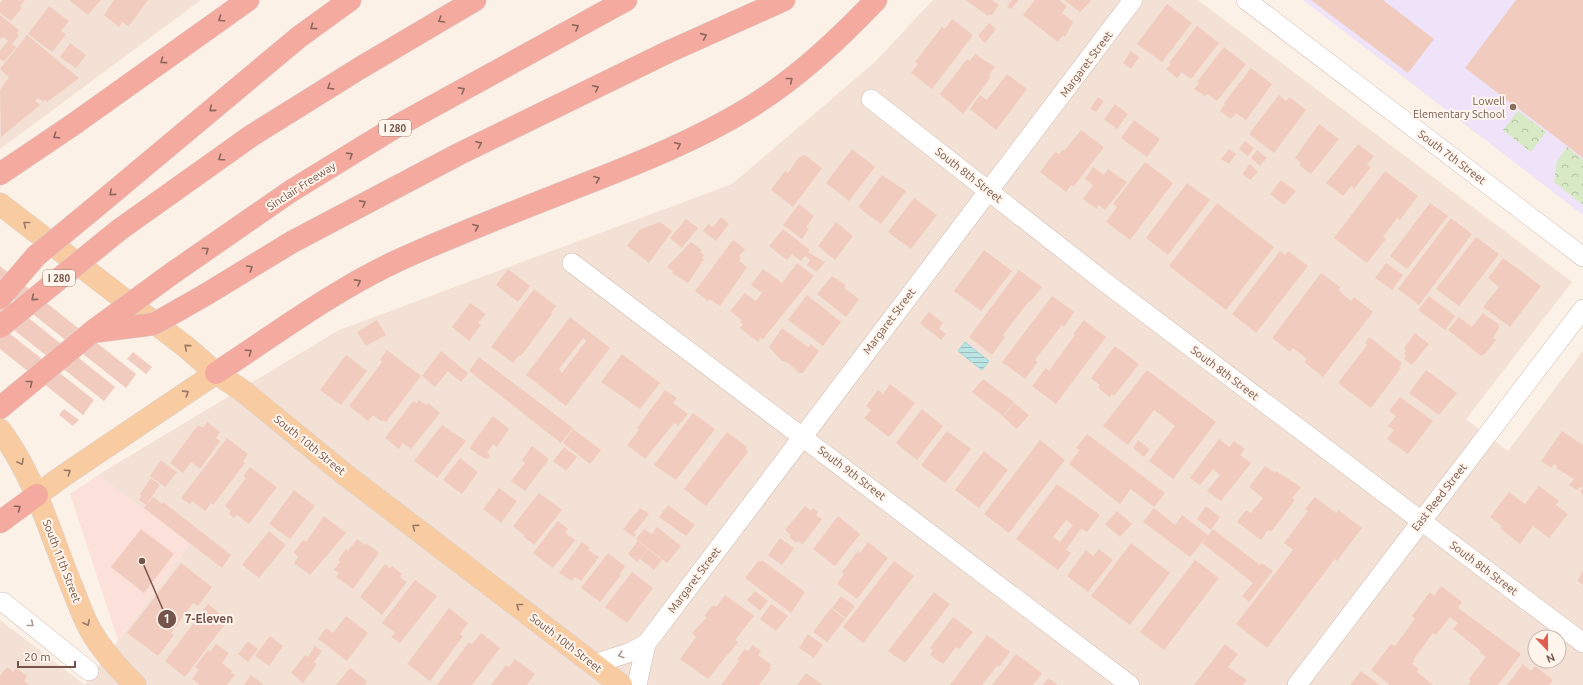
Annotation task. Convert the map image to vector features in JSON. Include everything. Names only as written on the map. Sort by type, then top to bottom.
[{"type":"highway","points":[[0,174],[74,124],[248,0]]},
{"type":"highway","points":[[0,298],[36,256],[299,37],[350,0]]},
{"type":"highway","name":"I 280","points":[[0,327],[119,230],[251,136],[360,68],[475,0]]},
{"type":"highway","name":"Sinclair Freeway","points":[[0,408],[92,332],[174,272],[291,192],[397,126],[626,0]]},
{"type":"highway","points":[[92,332],[154,324],[292,242],[445,161],[668,52],[784,0]]},
{"type":"highway","points":[[216,373],[347,288],[397,261],[442,241],[642,161],[699,135],[744,111],[785,84],[849,29],[876,0]]},
{"type":"highway","points":[[0,522],[37,496]]},
{"type":"main road","name":"South 10th Street","points":[[0,204],[186,347],[216,373],[243,391],[343,473],[594,664],[623,684]]},
{"type":"main road","points":[[37,496],[63,476],[216,373]]},
{"type":"main road","name":"South 11th Street","points":[[0,430],[22,463],[37,496],[60,560],[86,621],[107,655],[135,685]]},
{"type":"street","name":"Margaret Street","points":[[623,684],[646,644],[1133,0]]},
{"type":"street","name":"South 7th Street","points":[[1246,0],[1583,257]]},
{"type":"street","name":"South 8th Street","points":[[871,98],[1113,287],[1583,643]]},
{"type":"street","name":"South 9th Street","points":[[572,263],[1130,685]]},
{"type":"street","name":"East Reed Street","points":[[1297,685],[1583,309]]},
{"type":"street","points":[[0,602],[3,602],[89,671]]},
{"type":"street","name":"Margaret Street","points":[[594,664],[631,652],[646,644]]},
{"type":"shaded area","points":[[0,0],[201,0],[0,149]]},
{"type":"shaded area","points":[[933,0],[1198,0],[1572,282],[1466,419],[1508,451],[1583,351],[1583,685],[85,685],[190,544],[98,475],[339,330],[732,184],[875,62]]},
{"type":"shaded area","name":"Lowell Elementary School","points":[[1303,0],[1583,0],[1583,215]]},
{"type":"shaded area","points":[[98,475],[190,544],[118,640],[70,494]]},
{"type":"shaded area","points":[[0,620],[85,685],[0,685]]},
{"type":"green space","points":[[1518,111],[1546,132],[1531,152],[1503,130]]},
{"type":"green space","points":[[1567,147],[1583,160],[1583,205],[1554,182],[1557,161]]},
{"type":"water","points":[[965,342],[989,361],[982,370],[958,351]]},
{"type":"building","points":[[3,0],[25,0],[20,6],[22,8],[11,21],[0,13],[0,3]]},
{"type":"building","points":[[69,0],[101,0],[88,15]]},
{"type":"building","points":[[114,0],[148,0],[129,26],[122,22],[119,27],[104,15]]},
{"type":"building","points":[[966,0],[992,0],[999,5],[992,15],[989,14],[988,16]]},
{"type":"building","points":[[1012,0],[1019,0],[1011,9],[1007,6]]},
{"type":"building","points":[[1035,0],[1059,0],[1067,6],[1062,13],[1073,22],[1065,37],[1063,35],[1058,42],[1023,15]]},
{"type":"building","points":[[1064,0],[1090,0],[1091,1],[1080,12]]},
{"type":"building","points":[[1311,0],[1383,0],[1434,39],[1408,73]]},
{"type":"building","points":[[1516,0],[1583,0],[1583,158],[1465,68]]},
{"type":"building","points":[[1167,4],[1192,23],[1162,62],[1137,44]]},
{"type":"building","points":[[49,6],[69,21],[61,31],[66,34],[52,52],[28,34]]},
{"type":"building","points":[[0,15],[19,30],[17,33],[19,35],[12,44],[16,47],[4,62],[0,59],[0,51],[8,41],[4,37],[0,39]]},
{"type":"building","points":[[952,19],[973,35],[932,89],[911,73],[918,64],[915,62],[942,27],[945,29]]},
{"type":"building","points":[[989,23],[996,29],[985,43],[978,36]]},
{"type":"building","points":[[1197,26],[1219,43],[1191,79],[1182,72],[1177,78],[1166,69]]},
{"type":"building","points":[[27,35],[79,78],[47,102],[45,100],[43,102],[38,98],[35,101],[40,105],[1,137],[0,90],[9,77],[0,69]]},
{"type":"building","points":[[70,43],[86,55],[76,68],[60,57]]},
{"type":"building","points":[[1224,47],[1246,64],[1217,101],[1207,94],[1205,96],[1194,89],[1199,83],[1197,82]]},
{"type":"building","points":[[1131,51],[1139,57],[1131,69],[1123,63]]},
{"type":"building","points":[[975,54],[995,67],[989,75],[991,77],[963,114],[940,94],[967,59],[970,61]]},
{"type":"building","points":[[1251,68],[1272,84],[1246,120],[1236,113],[1231,119],[1220,111],[1225,104],[1224,103]]},
{"type":"building","points":[[1007,74],[1027,89],[996,130],[970,109],[980,95],[987,100]]},
{"type":"building","points":[[1279,95],[1286,101],[1289,97],[1306,110],[1274,153],[1249,134]]},
{"type":"building","points":[[1098,97],[1104,101],[1096,112],[1090,109]]},
{"type":"building","points":[[1115,104],[1128,114],[1117,129],[1104,119]]},
{"type":"building","points":[[1134,120],[1160,139],[1147,157],[1121,138]]},
{"type":"building","points":[[1319,124],[1339,139],[1311,174],[1299,165],[1301,163],[1295,158]]},
{"type":"building","points":[[1081,130],[1104,147],[1074,186],[1071,185],[1066,192],[1040,172],[1055,152],[1059,154],[1062,150],[1065,150]]},
{"type":"building","points":[[1245,141],[1254,148],[1248,156],[1239,149]]},
{"type":"building","points":[[1358,144],[1374,156],[1367,165],[1371,167],[1354,189],[1351,186],[1343,196],[1326,183]]},
{"type":"building","points":[[852,149],[875,167],[849,201],[826,183]]},
{"type":"building","points":[[1229,149],[1236,154],[1229,164],[1221,159]]},
{"type":"building","points":[[1257,150],[1267,158],[1260,166],[1251,158]]},
{"type":"building","points":[[805,155],[822,168],[793,207],[771,190],[785,171],[788,173],[799,157]]},
{"type":"building","points":[[1145,162],[1173,183],[1130,240],[1106,222],[1117,207],[1113,204]]},
{"type":"building","points":[[1250,164],[1258,172],[1250,180],[1242,174]]},
{"type":"building","points":[[1093,167],[1104,175],[1108,169],[1127,182],[1105,210],[1099,205],[1097,209],[1083,199],[1093,185],[1085,179]]},
{"type":"building","points":[[1385,171],[1418,196],[1400,220],[1397,218],[1383,237],[1386,239],[1367,263],[1334,238]]},
{"type":"building","points":[[882,175],[906,191],[881,224],[858,207]]},
{"type":"building","points":[[1281,180],[1296,191],[1284,205],[1270,194]]},
{"type":"building","points":[[1187,183],[1210,200],[1168,255],[1146,238]]},
{"type":"building","points":[[914,198],[937,215],[911,249],[888,232]]},
{"type":"building","points":[[1217,203],[1274,247],[1226,310],[1169,266]]},
{"type":"building","points":[[1430,203],[1448,216],[1407,269],[1390,256]]},
{"type":"building","points":[[799,204],[814,216],[806,227],[809,229],[802,239],[783,225]]},
{"type":"building","points":[[721,217],[729,224],[716,241],[703,231],[708,224],[713,227]]},
{"type":"building","points":[[1451,218],[1472,234],[1419,305],[1398,289]]},
{"type":"building","points":[[686,219],[698,228],[682,248],[670,238]]},
{"type":"building","points":[[660,222],[672,231],[649,263],[627,246],[639,230]]},
{"type":"building","points":[[836,222],[853,236],[835,260],[818,246]]},
{"type":"building","points":[[783,229],[810,250],[808,252],[825,262],[817,272],[807,265],[810,260],[805,256],[801,261],[792,254],[787,260],[769,246]]},
{"type":"building","points":[[1476,237],[1499,254],[1459,306],[1436,289]]},
{"type":"building","points":[[733,240],[745,249],[739,256],[741,258],[739,261],[747,267],[720,306],[710,299],[708,301],[695,291]]},
{"type":"building","points":[[691,242],[702,250],[700,252],[704,255],[702,258],[704,259],[688,283],[672,273],[673,271],[667,267]]},
{"type":"building","points":[[984,250],[1012,271],[981,311],[954,291]]},
{"type":"building","points":[[1280,251],[1285,255],[1288,251],[1308,266],[1256,333],[1232,314]]},
{"type":"building","points":[[1503,258],[1541,286],[1510,327],[1483,307],[1499,287],[1488,278]]},
{"type":"building","points":[[797,263],[814,276],[763,339],[761,338],[758,342],[740,328],[743,324],[740,322],[742,320],[730,311],[745,293],[756,301],[762,293],[751,285],[763,269],[782,283]]},
{"type":"building","points":[[1386,263],[1403,275],[1392,290],[1375,278]]},
{"type":"building","points":[[0,266],[136,374],[126,388],[0,288]]},
{"type":"building","points":[[508,269],[530,286],[518,302],[496,285]]},
{"type":"building","points":[[1019,270],[1042,287],[1030,302],[1029,301],[1003,335],[1005,337],[992,355],[969,337]]},
{"type":"building","points":[[1321,273],[1340,287],[1338,290],[1351,301],[1354,297],[1373,312],[1323,377],[1304,362],[1307,359],[1293,348],[1290,352],[1272,338]]},
{"type":"building","points":[[832,276],[846,285],[844,288],[859,299],[846,317],[817,294]]},
{"type":"building","points":[[534,289],[556,306],[551,313],[552,314],[521,356],[519,355],[513,363],[491,347]]},
{"type":"building","points":[[0,295],[115,387],[104,401],[0,319]]},
{"type":"building","points":[[807,295],[841,322],[823,346],[788,320]]},
{"type":"building","points":[[1052,296],[1074,312],[1064,327],[1062,325],[1035,360],[1038,362],[1025,379],[1002,362]]},
{"type":"building","points":[[1429,296],[1455,316],[1445,330],[1418,310]]},
{"type":"building","points":[[470,303],[486,314],[478,323],[481,325],[469,341],[452,327]]},
{"type":"building","points":[[929,312],[943,323],[939,329],[946,334],[941,340],[920,323]]},
{"type":"building","points":[[1483,313],[1498,324],[1499,328],[1493,338],[1496,340],[1485,354],[1481,356],[1448,330],[1459,317],[1472,327]]},
{"type":"building","points":[[570,317],[610,348],[566,406],[526,375]],"holes":[[[583,338],[586,341],[562,373],[559,369]]]},
{"type":"building","points":[[377,320],[386,335],[366,346],[357,332]]},
{"type":"building","points":[[1084,320],[1106,337],[1056,404],[1032,386],[1046,368],[1049,371]]},
{"type":"building","points":[[0,326],[94,400],[83,415],[0,349]]},
{"type":"building","points":[[782,328],[808,347],[811,344],[819,351],[803,373],[799,373],[788,363],[781,360],[769,347]]},
{"type":"building","points":[[1415,333],[1429,344],[1412,365],[1404,359],[1406,356],[1404,354],[1406,350],[1404,348]]},
{"type":"building","points":[[1369,337],[1402,363],[1399,367],[1401,368],[1371,408],[1338,383],[1367,345],[1365,343]]},
{"type":"building","points":[[1115,346],[1139,364],[1114,396],[1112,394],[1110,397],[1098,388],[1100,385],[1091,378]]},
{"type":"building","points":[[387,350],[421,376],[386,422],[383,420],[382,422],[373,415],[368,421],[349,406],[382,362],[380,360]]},
{"type":"building","points":[[441,351],[468,373],[461,382],[448,371],[435,387],[422,376]]},
{"type":"building","points":[[133,352],[152,367],[146,374],[127,359]]},
{"type":"building","points":[[622,354],[660,383],[640,409],[601,382]]},
{"type":"building","points":[[346,355],[367,371],[341,405],[320,390]]},
{"type":"building","points":[[479,357],[573,428],[561,443],[469,371]]},
{"type":"building","points":[[1147,370],[1216,422],[1173,479],[1149,461],[1175,426],[1154,410],[1128,445],[1103,426]]},
{"type":"building","points":[[1426,370],[1457,393],[1439,415],[1409,393]]},
{"type":"building","points":[[983,379],[1014,402],[1003,416],[972,392]]},
{"type":"building","points":[[890,384],[915,403],[889,437],[864,418],[871,410],[866,406],[878,390],[883,394]]},
{"type":"building","points":[[665,390],[677,398],[673,403],[688,414],[678,426],[674,423],[645,459],[627,445],[639,430],[637,428]]},
{"type":"building","points":[[1400,397],[1433,421],[1408,454],[1387,439],[1394,430],[1388,426],[1396,416],[1389,411]]},
{"type":"building","points":[[419,400],[426,405],[428,403],[440,413],[411,449],[403,443],[399,449],[385,438],[413,401],[417,403]]},
{"type":"building","points":[[1014,403],[1029,415],[1017,429],[1003,417]]},
{"type":"building","points":[[64,409],[79,420],[73,426],[59,415]]},
{"type":"building","points":[[922,409],[943,426],[917,460],[896,443]]},
{"type":"building","points":[[693,413],[715,429],[676,480],[654,465]]},
{"type":"building","points":[[493,416],[509,429],[497,447],[493,444],[487,453],[490,455],[487,459],[476,454],[477,453],[470,449],[470,447]]},
{"type":"building","points":[[207,422],[220,432],[216,438],[220,441],[200,469],[191,462],[183,473],[170,463],[198,425],[203,428]]},
{"type":"building","points":[[442,425],[466,441],[437,478],[414,461]]},
{"type":"building","points":[[573,429],[601,450],[590,464],[563,443]]},
{"type":"building","points":[[947,431],[971,449],[945,483],[921,465]]},
{"type":"building","points":[[1562,431],[1583,445],[1583,488],[1581,487],[1577,490],[1569,485],[1574,479],[1556,468],[1557,466],[1554,464],[1551,468],[1541,461]]},
{"type":"building","points":[[727,432],[747,447],[746,449],[748,452],[706,506],[684,489]]},
{"type":"building","points":[[1087,434],[1165,493],[1154,507],[1131,489],[1120,504],[1069,464],[1080,450],[1076,448]]},
{"type":"building","points":[[227,438],[248,454],[243,462],[245,463],[213,505],[211,503],[205,511],[192,501],[190,504],[181,498]]},
{"type":"building","points":[[1219,439],[1229,447],[1234,441],[1245,449],[1240,455],[1251,463],[1221,501],[1207,491],[1220,475],[1213,469],[1200,485],[1190,478]]},
{"type":"building","points":[[1040,440],[1065,460],[1009,533],[984,514]]},
{"type":"building","points":[[1138,440],[1150,449],[1144,457],[1133,448]]},
{"type":"building","points":[[532,446],[549,459],[525,491],[511,481],[525,463],[522,460]]},
{"type":"building","points":[[564,447],[577,457],[566,471],[553,461]]},
{"type":"building","points":[[984,451],[1008,470],[979,508],[955,490]]},
{"type":"building","points":[[460,458],[478,472],[462,494],[443,480]]},
{"type":"building","points":[[161,460],[177,472],[165,487],[150,476]]},
{"type":"building","points":[[1265,466],[1275,473],[1276,471],[1301,487],[1292,498],[1295,500],[1271,532],[1268,530],[1261,540],[1237,522],[1246,510],[1251,513],[1263,498],[1249,487]]},
{"type":"building","points":[[250,467],[277,487],[249,524],[237,515],[234,518],[229,514],[231,511],[225,506],[246,478],[243,476]]},
{"type":"building","points":[[151,478],[160,485],[146,505],[139,500],[142,496],[140,494]]},
{"type":"building","points":[[1057,484],[1100,515],[1087,532],[1082,529],[1080,530],[1066,550],[1071,553],[1058,570],[1016,539]],"holes":[[[1066,520],[1073,525],[1060,542],[1053,537]]]},
{"type":"building","points":[[1539,486],[1559,501],[1556,505],[1568,514],[1549,538],[1533,526],[1520,544],[1500,528],[1502,526],[1490,517],[1509,492],[1525,504]]},
{"type":"building","points":[[499,488],[517,501],[501,523],[483,509]]},
{"type":"building","points":[[1583,488],[1583,495],[1580,492]]},
{"type":"building","points":[[294,490],[315,506],[290,539],[269,524]]},
{"type":"building","points":[[539,493],[562,510],[534,545],[513,526]]},
{"type":"building","points":[[153,497],[162,504],[163,502],[231,555],[222,568],[144,508]]},
{"type":"building","points":[[1315,497],[1336,513],[1338,510],[1362,528],[1337,561],[1335,559],[1267,648],[1236,624],[1293,550],[1284,543],[1308,511],[1305,509]]},
{"type":"building","points":[[668,505],[695,525],[686,536],[659,517]]},
{"type":"building","points":[[805,506],[811,511],[813,508],[818,512],[816,515],[822,519],[803,544],[798,541],[796,543],[789,537],[791,535],[785,530]]},
{"type":"building","points":[[1206,506],[1220,517],[1211,530],[1197,519]]},
{"type":"building","points":[[640,508],[649,514],[634,533],[636,534],[634,537],[623,529]]},
{"type":"building","points":[[1154,508],[1175,525],[1182,515],[1208,535],[1190,557],[1143,522]]},
{"type":"building","points":[[1117,511],[1132,524],[1120,537],[1105,524]]},
{"type":"building","points":[[324,516],[346,533],[310,575],[294,563],[298,557],[294,552],[303,540],[306,542]]},
{"type":"building","points":[[838,516],[860,534],[835,566],[813,549]]},
{"type":"building","points":[[558,521],[568,529],[565,533],[575,540],[553,568],[533,553]]},
{"type":"building","points":[[657,527],[681,546],[667,563],[636,539],[644,529],[652,534]]},
{"type":"building","points":[[141,529],[174,554],[144,593],[111,567]]},
{"type":"building","points":[[1213,529],[1260,565],[1262,563],[1273,571],[1249,602],[1242,596],[1253,583],[1202,543]]},
{"type":"building","points":[[269,531],[286,545],[259,578],[242,565]]},
{"type":"building","points":[[780,538],[794,548],[782,565],[768,555]]},
{"type":"building","points":[[357,539],[365,545],[366,543],[379,553],[353,589],[336,577],[339,573],[334,570],[340,562],[338,560],[346,549],[348,551]]},
{"type":"building","points":[[638,541],[648,549],[637,562],[628,554]]},
{"type":"building","points":[[582,542],[590,548],[588,550],[599,557],[581,581],[575,577],[572,581],[559,573]]},
{"type":"building","points":[[868,542],[888,558],[857,599],[837,584],[844,574],[842,572],[858,551],[860,553]]},
{"type":"building","points":[[1131,543],[1170,573],[1130,625],[1091,596]]},
{"type":"building","points":[[648,549],[662,560],[654,570],[640,559]]},
{"type":"building","points":[[1099,549],[1113,560],[1088,592],[1067,576],[1086,550],[1093,556]]},
{"type":"building","points":[[608,553],[625,566],[620,574],[621,575],[600,602],[581,588]]},
{"type":"building","points":[[759,560],[760,562],[762,560],[805,592],[791,613],[745,578]]},
{"type":"building","points":[[1195,560],[1219,578],[1164,650],[1140,632]]},
{"type":"building","points":[[894,561],[914,576],[863,643],[843,627]]},
{"type":"building","points":[[181,563],[212,587],[198,606],[193,603],[171,633],[174,635],[158,656],[127,633]]},
{"type":"building","points":[[385,564],[390,568],[392,566],[402,574],[400,577],[407,582],[382,615],[360,597]]},
{"type":"building","points":[[1583,570],[1583,585],[1578,581]]},
{"type":"building","points":[[632,572],[653,588],[627,623],[605,607]]},
{"type":"building","points":[[415,580],[437,596],[400,643],[391,637],[395,633],[382,623]]},
{"type":"building","points":[[1441,586],[1462,602],[1458,608],[1521,654],[1498,685],[1468,685],[1471,681],[1469,679],[1486,657],[1480,653],[1481,651],[1453,629],[1458,623],[1450,617],[1436,635],[1433,633],[1413,660],[1415,661],[1412,664],[1419,669],[1417,672],[1433,685],[1390,685],[1371,670],[1391,644],[1395,646],[1415,619],[1412,616],[1430,592],[1434,596]]},
{"type":"building","points":[[755,591],[768,601],[760,611],[747,600]]},
{"type":"building","points":[[934,592],[950,604],[905,663],[888,651]]},
{"type":"building","points":[[725,595],[754,616],[735,640],[738,642],[708,679],[680,659],[696,637],[692,633],[707,617],[704,616],[713,605],[716,607]]},
{"type":"building","points":[[841,596],[855,606],[846,618],[832,608]]},
{"type":"building","points":[[208,604],[228,620],[185,677],[165,661]]},
{"type":"building","points":[[771,604],[788,616],[776,631],[760,619]]},
{"type":"building","points":[[449,608],[468,623],[460,634],[463,636],[430,681],[407,664]]},
{"type":"building","points":[[831,608],[845,619],[827,642],[813,632]]},
{"type":"building","points":[[346,616],[368,633],[347,661],[318,639],[326,628],[333,633]]},
{"type":"building","points":[[953,617],[973,632],[959,649],[956,647],[943,664],[930,655],[933,650],[930,648]]},
{"type":"building","points":[[481,633],[500,648],[472,685],[437,685],[469,642],[472,644]]},
{"type":"building","points":[[808,634],[823,645],[814,658],[799,648]]},
{"type":"building","points":[[987,635],[1010,652],[999,667],[997,666],[982,685],[950,685]]},
{"type":"building","points":[[270,636],[283,646],[269,666],[255,656]]},
{"type":"building","points":[[248,641],[258,649],[248,662],[238,654]]},
{"type":"building","points":[[216,644],[229,653],[222,663],[232,671],[231,673],[235,675],[227,685],[200,685],[192,679],[199,670],[195,667],[208,650],[210,652]]},
{"type":"building","points":[[1225,644],[1238,654],[1228,667],[1247,680],[1243,685],[1194,685]]},
{"type":"building","points":[[753,645],[761,651],[758,655],[771,665],[769,668],[771,669],[759,685],[721,685],[739,661],[737,659],[745,649],[748,651]]},
{"type":"building","points":[[315,646],[322,651],[314,662],[317,664],[303,683],[291,673],[305,655],[308,657]]},
{"type":"building","points":[[1016,654],[1042,673],[1033,685],[992,685]]},
{"type":"building","points":[[515,659],[535,674],[527,685],[491,685],[506,665],[509,667]]},
{"type":"building","points":[[1523,664],[1531,671],[1533,669],[1539,669],[1553,680],[1549,685],[1507,685]]},
{"type":"building","points":[[7,667],[13,672],[16,668],[27,676],[24,681],[29,685],[0,685],[0,676]]},
{"type":"building","points":[[350,668],[367,681],[365,685],[336,685]]},
{"type":"building","points":[[1361,671],[1380,685],[1350,685]]},
{"type":"building","points":[[806,673],[823,685],[797,685]]},
{"type":"building","points":[[251,675],[264,685],[244,685]]},
{"type":"building","points":[[1048,678],[1058,685],[1043,685]]},
{"type":"place","name":"Lowell Elementary School","points":[[1513,107]]},
{"type":"place","name":"7-Eleven","points":[[142,561]]}]
